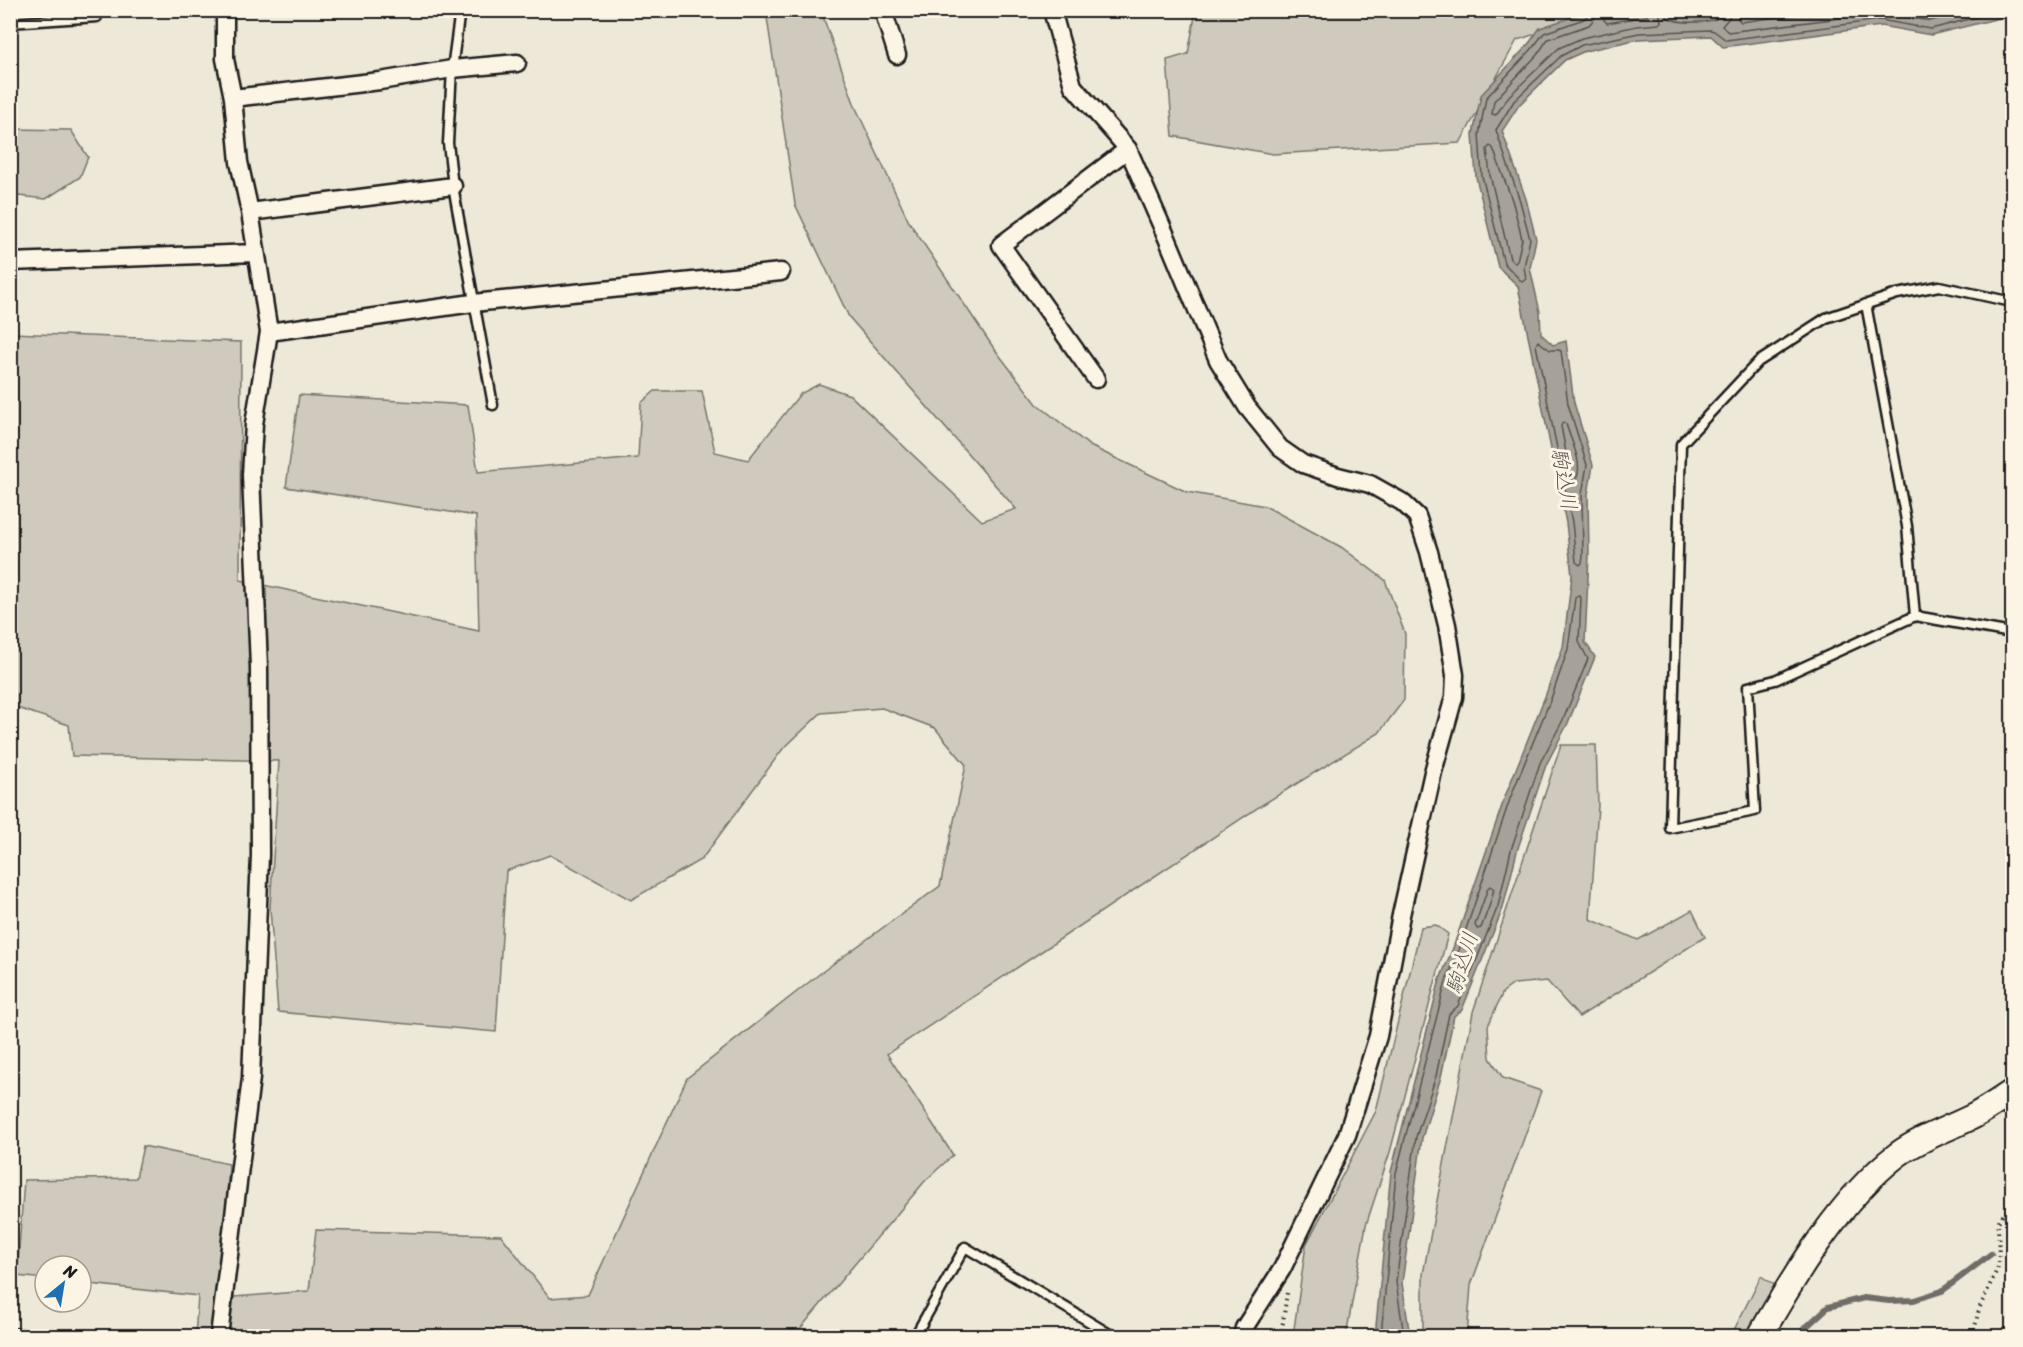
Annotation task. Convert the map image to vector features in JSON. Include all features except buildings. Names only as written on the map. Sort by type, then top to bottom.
[{"type":"street","points":[[219,1336],[251,1078],[260,843],[259,667],[251,475],[254,424],[269,332],[250,212],[239,162],[225,59],[225,10]]},
{"type":"street","points":[[883,10],[897,56]]},
{"type":"street","points":[[1052,10],[1073,86],[1128,149],[1218,360],[1247,407],[1280,447],[1304,464],[1370,484],[1402,502],[1417,516],[1429,552],[1447,625],[1455,675],[1454,697],[1430,783],[1401,915],[1378,1036],[1347,1135],[1282,1269],[1244,1328],[1242,1336]]},
{"type":"street","points":[[232,98],[380,81],[452,69],[517,63]]},
{"type":"street","points":[[1096,379],[1001,245],[1128,149]]},
{"type":"street","points":[[250,212],[453,186]]},
{"type":"street","points":[[10,262],[256,253]]},
{"type":"street","points":[[269,332],[473,303],[781,272]]},
{"type":"street","points":[[1760,1336],[1827,1231],[1864,1186],[1898,1155],[1939,1131],[1974,1116],[2013,1092]]},
{"type":"lane","points":[[460,10],[452,69],[448,143],[473,303],[493,405]]},
{"type":"lane","points":[[10,23],[97,17]]},
{"type":"lane","points":[[2013,302],[1939,286],[1898,294],[1826,318],[1758,362],[1682,444],[1670,828],[1755,811],[1748,687],[1775,680],[1914,615],[2013,633]]},
{"type":"lane","points":[[1866,304],[1907,526],[1914,615]]},
{"type":"lane","points":[[915,1336],[965,1247],[1113,1336]]},
{"type":"lane","points":[[10,1333],[40,1336]]},
{"type":"path","points":[[1972,1336],[1979,1309],[1999,1265],[1998,1222],[2013,1203]]},
{"type":"path","points":[[1281,1336],[1288,1298],[1282,1269]]},
{"type":"shaded area","points":[[766,11],[821,11],[855,106],[909,222],[993,347],[1037,404],[1090,446],[1187,492],[1265,506],[1341,547],[1385,580],[1405,634],[1404,700],[1379,733],[1262,805],[887,1054],[953,1155],[925,1181],[794,1336],[195,1336],[198,1296],[93,1284],[93,1254],[33,1254],[33,1278],[17,1276],[24,1180],[136,1178],[143,1146],[229,1164],[221,1298],[309,1291],[316,1230],[501,1235],[550,1298],[588,1295],[687,1078],[822,972],[940,886],[966,765],[935,728],[882,708],[821,713],[782,750],[702,859],[631,900],[550,855],[506,871],[496,1032],[278,1012],[270,908],[279,761],[72,756],[69,725],[11,706],[11,333],[241,342],[240,580],[479,631],[476,516],[286,487],[299,395],[468,405],[478,472],[638,458],[641,403],[655,391],[702,391],[715,452],[748,460],[800,394],[819,384],[850,395],[982,521],[1016,509],[849,317],[795,204]]},
{"type":"shaded area","points":[[1196,11],[1607,11],[1517,40],[1460,143],[1273,154],[1173,136],[1167,60],[1188,54]]},
{"type":"shaded area","points":[[11,129],[71,130],[88,157],[80,177],[46,199],[19,196],[11,200]]},
{"type":"shaded area","points":[[1561,745],[1596,745],[1598,806],[1590,919],[1638,940],[1692,910],[1705,937],[1579,1017],[1547,981],[1514,984],[1503,992],[1488,1026],[1490,1058],[1503,1078],[1541,1091],[1471,1285],[1467,1336],[1423,1336],[1423,1274],[1473,1012]]},
{"type":"shaded area","points":[[1436,925],[1448,934],[1390,1152],[1366,1225],[1346,1336],[1293,1336],[1306,1245],[1376,1111],[1421,927]]},
{"type":"shaded area","points":[[1761,1276],[1776,1286],[1751,1336],[1731,1336]]},
{"type":"water","name":"駒込川","points":[[1740,10],[2012,10],[2012,15],[1931,35],[1881,26],[1723,47],[1711,36],[1639,39],[1585,51],[1565,60],[1519,105],[1502,131],[1526,199],[1536,239],[1530,268],[1540,312],[1541,334],[1553,345],[1566,341],[1574,403],[1593,465],[1588,494],[1589,556],[1585,642],[1595,657],[1568,723],[1546,765],[1517,851],[1503,908],[1462,1010],[1454,1016],[1441,1077],[1422,1138],[1402,1283],[1410,1336],[1375,1336],[1391,1172],[1440,979],[1453,948],[1506,794],[1563,647],[1572,576],[1566,523],[1518,286],[1498,267],[1476,177],[1473,134],[1481,95],[1527,46],[1540,28],[1590,11],[1653,11],[1692,16]]},
{"type":"waterway","points":[[2008,1242],[2012,1237]]},
{"type":"waterway","points":[[1801,1336],[1804,1329],[1828,1307],[1864,1298],[1889,1301],[1914,1300],[1942,1291],[1991,1254]]}]
